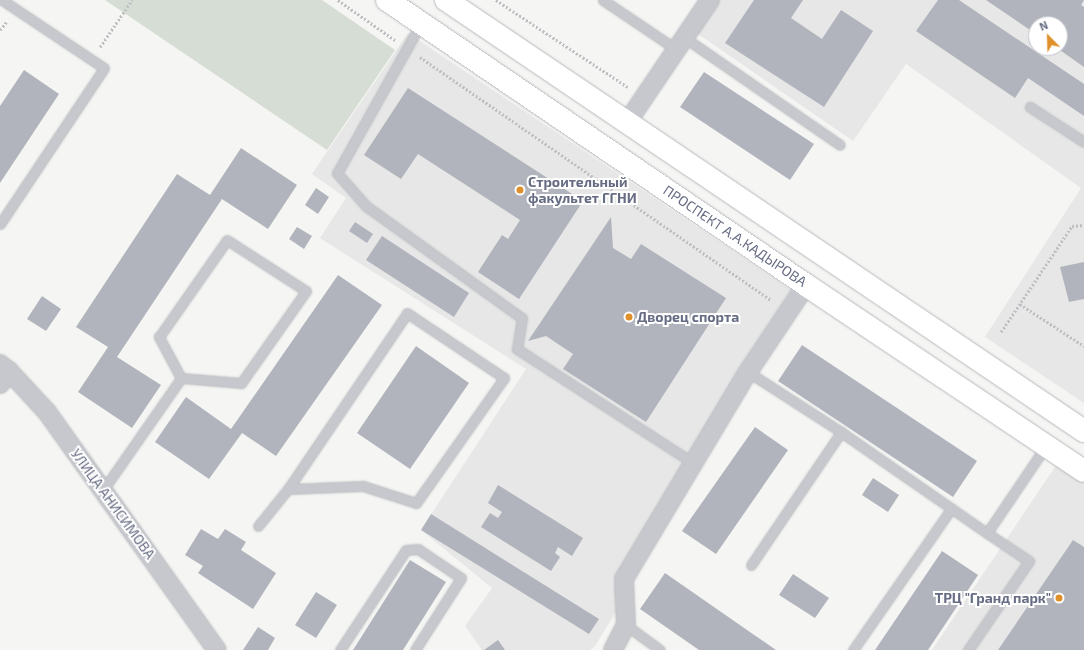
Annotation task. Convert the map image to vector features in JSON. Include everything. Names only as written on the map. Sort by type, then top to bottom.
[{"type":"main road","name":"ПРОСПЕКТ А.А.КАДЫРОВА","points":[[387,0],[806,285],[1084,471]]},
{"type":"main road","points":[[446,0],[628,121],[824,256],[1084,431]]},
{"type":"street","points":[[628,121],[710,0]]},
{"type":"street","points":[[613,650],[626,625],[624,579],[748,372],[806,285]]},
{"type":"street","name":"УЛИЦА АНИСИМОВА","points":[[3,373],[47,412],[217,650]]},
{"type":"lane","points":[[0,224],[104,68],[2,0]]},
{"type":"lane","points":[[603,0],[681,44],[840,145]]},
{"type":"lane","points":[[421,23],[337,173],[366,206],[522,318],[517,349],[693,463]]},
{"type":"lane","points":[[1030,107],[1084,142]]},
{"type":"lane","points":[[227,240],[306,291],[240,384],[181,378],[159,337],[227,240]]},
{"type":"lane","points":[[258,526],[288,489],[407,313],[504,378],[416,503],[363,486],[288,489]]},
{"type":"lane","points":[[748,372],[841,432],[951,509],[1029,561],[968,650]]},
{"type":"lane","points":[[103,490],[181,378]]},
{"type":"lane","points":[[751,565],[841,432]]},
{"type":"lane","points":[[987,533],[1046,446]]},
{"type":"lane","points":[[853,650],[951,509]]},
{"type":"lane","points":[[340,650],[406,550],[418,549],[461,578],[415,650]]},
{"type":"lane","points":[[626,625],[660,650]]},
{"type":"path","points":[[338,0],[788,312]]},
{"type":"path","points":[[496,0],[645,98]]},
{"type":"path","points":[[1001,332],[1072,226],[1084,226]]},
{"type":"path","points":[[1020,304],[1084,346]]},
{"type":"shaded area","points":[[105,0],[322,0],[395,50],[327,150]]},
{"type":"shaded area","points":[[701,0],[1084,0],[1084,403],[985,337],[1081,188],[906,64],[853,141],[685,25]]},
{"type":"shaded area","points":[[408,33],[791,290],[617,575],[617,610],[595,646],[590,650],[482,650],[465,626],[492,588],[421,530],[526,369],[320,238],[346,198],[312,174]]},
{"type":"shaded area","points":[[1057,464],[1084,482],[1084,650],[932,650]]},
{"type":"building","points":[[754,0],[803,0],[791,18],[822,39],[841,10],[873,31],[824,107],[725,43]]},
{"type":"building","points":[[938,0],[959,0],[1028,46],[1028,56],[1042,56],[1084,84],[1084,116],[1028,78],[1015,98],[916,31]]},
{"type":"building","points":[[986,0],[1084,0],[1081,5],[1084,7],[1084,67],[1068,56],[1068,16],[1028,16],[1028,29]]},
{"type":"building","points":[[24,70],[59,94],[0,183],[0,106]]},
{"type":"building","points":[[704,72],[814,144],[790,180],[680,107]]},
{"type":"building","name":"Строительный факультет ГГНИ","points":[[408,88],[583,201],[519,299],[478,272],[502,235],[508,239],[520,220],[418,154],[401,179],[364,155]]},
{"type":"building","points":[[241,148],[297,185],[268,229],[222,199],[117,357],[161,385],[132,428],[78,392],[108,347],[76,327],[177,174],[210,195]]},
{"type":"building","points":[[316,188],[329,197],[318,214],[305,205]]},
{"type":"building","name":"Дворец спорта","points":[[611,217],[613,248],[631,259],[641,244],[726,298],[646,422],[563,369],[573,354],[546,336],[528,341]]},
{"type":"building","points":[[355,222],[373,234],[367,243],[349,231]]},
{"type":"building","points":[[297,227],[312,236],[304,249],[289,239]]},
{"type":"building","points":[[382,236],[469,293],[454,317],[366,260]]},
{"type":"building","points":[[1084,262],[1084,299],[1069,302],[1060,267]]},
{"type":"building","points":[[338,275],[382,305],[276,456],[242,433],[209,479],[155,442],[186,397],[231,429]]},
{"type":"building","points":[[42,296],[61,309],[46,331],[27,319]]},
{"type":"building","points":[[802,345],[977,461],[953,497],[778,381]]},
{"type":"building","points":[[416,346],[469,383],[410,469],[357,433]]},
{"type":"building","points":[[755,427],[788,450],[716,554],[682,531]]},
{"type":"building","points":[[873,478],[899,495],[888,512],[862,495]]},
{"type":"building","points":[[498,485],[583,538],[572,556],[558,547],[555,553],[560,557],[551,571],[481,527],[490,513],[498,518],[502,512],[488,503]]},
{"type":"building","points":[[431,514],[599,619],[589,634],[421,530]]},
{"type":"building","points":[[201,529],[218,539],[225,529],[246,542],[241,550],[276,573],[253,609],[198,573],[203,566],[185,555]]},
{"type":"building","name":"ТРЦ \"Гранд парк\"","points":[[1073,540],[1084,547],[1084,650],[998,650]]},
{"type":"building","points":[[942,551],[978,575],[928,650],[875,650]]},
{"type":"building","points":[[410,560],[446,582],[403,650],[353,650]]},
{"type":"building","points":[[665,573],[776,650],[699,650],[640,609]]},
{"type":"building","points":[[793,574],[829,598],[815,618],[779,595]]},
{"type":"building","points":[[316,592],[337,605],[316,638],[295,625]]},
{"type":"building","points":[[258,627],[275,638],[268,650],[243,650]]},
{"type":"building","points":[[498,640],[505,650],[484,650]]},
{"type":"place","name":"Строительный факультет ГГНИ","points":[[520,190]]},
{"type":"place","name":"Дворец спорта","points":[[629,317]]},
{"type":"place","name":"ТРЦ \"Гранд парк\"","points":[[1059,598]]}]
